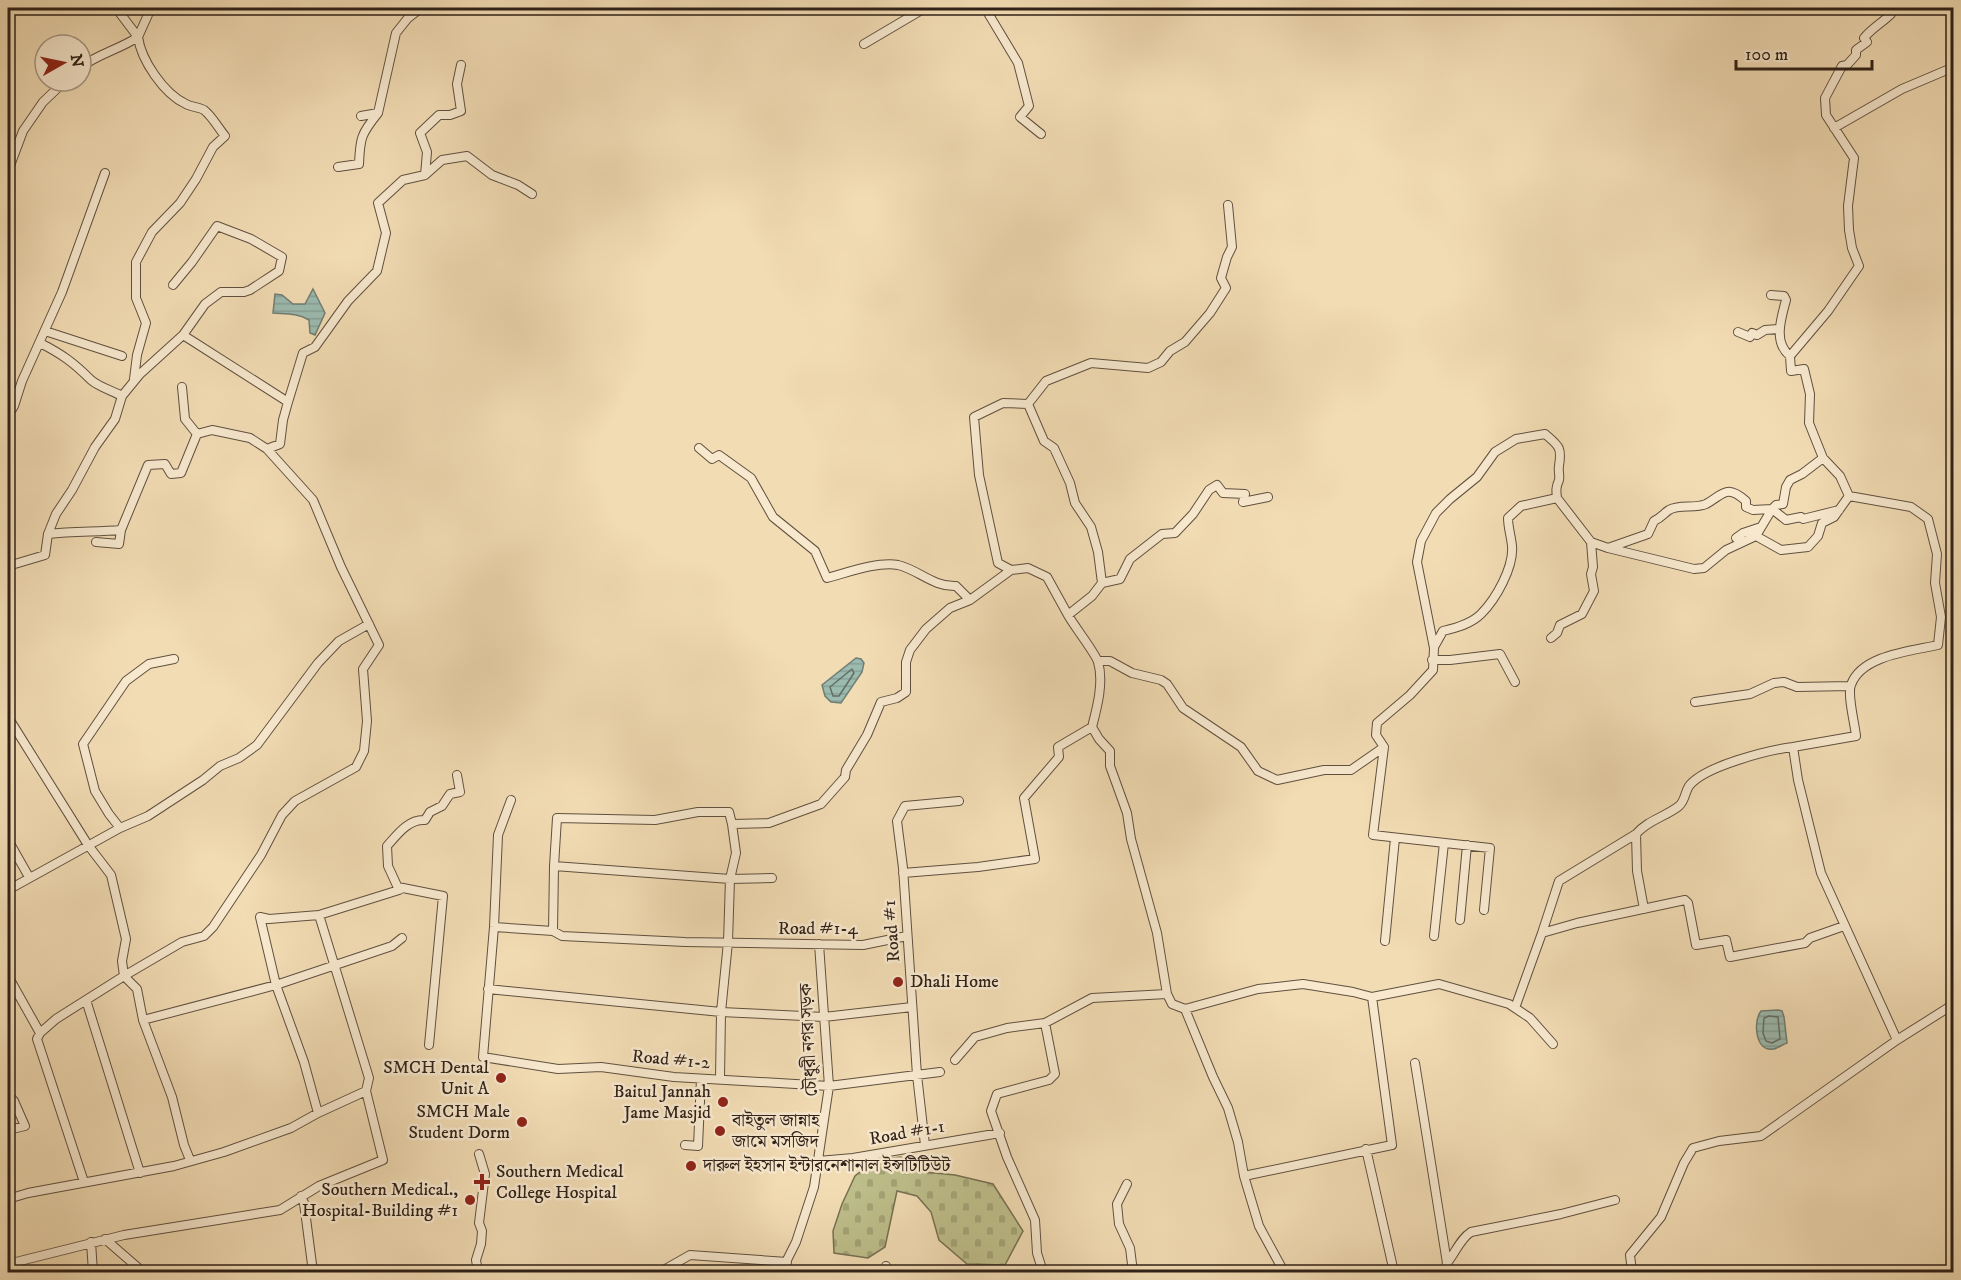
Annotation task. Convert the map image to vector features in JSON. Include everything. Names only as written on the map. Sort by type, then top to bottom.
[{"type":"street","points":[[116,8],[138,37],[145,60],[172,96],[204,111],[225,136],[213,147],[180,203],[152,232],[136,262],[136,298],[146,323],[137,355],[134,382]]},
{"type":"street","points":[[93,58],[123,47],[138,37],[152,8]]},
{"type":"street","points":[[338,167],[359,164],[360,139],[378,113],[396,33],[408,18],[421,8]]},
{"type":"street","points":[[864,44],[925,8]]},
{"type":"street","points":[[985,8],[1018,63],[1029,106],[1020,117],[1041,134]]},
{"type":"street","points":[[1849,496],[1840,476],[1823,458],[1809,423],[1810,394],[1804,369],[1791,370],[1790,356],[1833,304],[1859,266],[1848,230],[1848,206],[1854,158],[1826,116],[1825,98],[1842,66],[1847,65],[1856,55],[1856,50],[1867,42],[1864,38],[1872,28],[1883,23],[1891,14],[1889,8]]},
{"type":"street","points":[[425,174],[427,152],[420,133],[439,115],[450,115],[461,111],[457,84],[461,65]]},
{"type":"street","points":[[1834,128],[1902,90],[1953,67]]},
{"type":"street","points":[[8,171],[23,131],[43,102],[52,93]]},
{"type":"street","points":[[361,117],[378,113]]},
{"type":"street","points":[[267,449],[280,444],[283,420],[303,353],[315,347],[348,301],[377,272],[386,233],[378,202],[403,180],[425,174],[442,160],[467,156],[492,175],[518,185],[532,194]]},
{"type":"street","points":[[8,416],[45,331],[105,173]]},
{"type":"street","points":[[1028,404],[1046,381],[1091,363],[1148,368],[1161,362],[1170,351],[1185,342],[1210,313],[1226,288],[1221,278],[1232,247],[1228,205]]},
{"type":"street","points":[[8,566],[45,555],[48,534],[56,514],[95,447],[115,419],[122,396],[140,374],[183,334],[205,304],[221,292],[250,290],[279,271],[282,256],[251,239],[217,226],[173,285]]},
{"type":"street","points":[[1771,295],[1784,296],[1786,300],[1778,329],[1783,350],[1790,356]]},
{"type":"street","points":[[1738,332],[1750,337],[1752,333],[1756,335],[1765,330],[1778,329]]},
{"type":"street","points":[[45,331],[122,356]]},
{"type":"street","points":[[183,334],[288,402]]},
{"type":"street","points":[[40,343],[64,355],[92,381],[122,396]]},
{"type":"street","points":[[182,387],[185,420],[197,434]]},
{"type":"street","points":[[1011,570],[998,563],[991,536],[979,475],[974,417],[1003,403],[1028,404]]},
{"type":"street","points":[[1028,404],[1044,441],[1054,448],[1070,483],[1075,503],[1091,527],[1098,552],[1102,583]]},
{"type":"street","points":[[84,1182],[37,1040],[40,1033],[56,1019],[123,976],[182,942],[204,936],[213,927],[261,855],[282,815],[295,801],[356,767],[364,750],[367,720],[363,669],[379,645],[313,500],[267,449],[250,438],[212,430],[197,434]]},
{"type":"street","points":[[96,542],[119,544],[121,530],[148,465],[165,465],[171,474],[181,473],[197,434]]},
{"type":"street","points":[[1434,648],[1417,562],[1421,541],[1436,513],[1478,477],[1495,452],[1516,439],[1545,434],[1557,445],[1562,455],[1558,468],[1560,478],[1555,487],[1557,498],[1591,542],[1694,569],[1704,568],[1726,550],[1756,536],[1772,509],[1776,505],[1783,504],[1786,487],[1790,480],[1823,458]]},
{"type":"street","points":[[699,448],[712,459],[719,454],[751,478],[773,516],[815,551],[827,578],[864,567],[897,565],[944,586],[956,586],[970,600]]},
{"type":"street","points":[[1068,615],[1092,596],[1102,583],[1120,579],[1130,559],[1162,534],[1175,532],[1193,514],[1209,490],[1217,485],[1223,493],[1245,494],[1243,502],[1268,497]]},
{"type":"street","points":[[1608,548],[1648,534],[1654,521],[1663,517],[1669,510],[1704,505],[1720,492],[1731,492],[1740,496],[1746,501],[1746,507],[1753,510],[1772,509],[1786,520]]},
{"type":"street","points":[[1756,536],[1781,550],[1808,547],[1818,536],[1822,523],[1834,517],[1849,496]]},
{"type":"street","points":[[1515,1008],[1559,881],[1636,834],[1644,825],[1682,805],[1689,786],[1703,774],[1767,750],[1856,736],[1850,686],[1858,673],[1880,658],[1938,645],[1941,617],[1935,583],[1937,554],[1929,519],[1911,507],[1849,496]]},
{"type":"street","points":[[1484,910],[1490,850],[1488,847],[1373,835],[1384,747],[1376,735],[1377,723],[1410,695],[1433,670],[1434,648],[1443,631],[1459,628],[1481,615],[1502,584],[1510,565],[1512,546],[1508,518],[1521,506],[1557,498]]},
{"type":"street","points":[[1736,538],[1775,519],[1786,520],[1800,517],[1803,519],[1839,510]]},
{"type":"street","points":[[48,534],[121,530]]},
{"type":"street","points":[[1551,638],[1557,633],[1560,625],[1582,614],[1594,591],[1591,574],[1593,567],[1591,542]]},
{"type":"street","points":[[553,931],[557,818],[655,820],[698,812],[729,812],[732,824],[769,823],[821,804],[845,777],[846,770],[867,735],[881,702],[897,698],[906,692],[906,662],[910,650],[926,629],[950,608],[970,600],[1011,570],[1028,568],[1047,577],[1098,661],[1097,707],[1092,727],[1110,751],[1110,766],[1127,813],[1131,838],[1157,933],[1167,994],[1172,1004],[1185,1009],[1258,989],[1303,984],[1372,997],[1439,984],[1509,1004],[1530,1018],[1553,1044]]},
{"type":"street","points":[[8,890],[120,828],[148,816],[203,780],[220,766],[239,758],[257,746],[325,656],[339,641],[369,624]]},
{"type":"street","points":[[1432,660],[1500,654],[1515,682]]},
{"type":"street","points":[[120,828],[95,791],[83,744],[126,681],[149,664],[174,658]]},
{"type":"street","points":[[1098,661],[1110,661],[1131,673],[1161,680],[1167,684],[1183,708],[1241,747],[1258,771],[1277,780],[1324,770],[1351,770],[1384,747]]},
{"type":"street","points":[[1695,702],[1750,694],[1784,682],[1797,687],[1850,686]]},
{"type":"street","points":[[8,717],[88,845],[111,875],[126,939],[122,961],[123,976],[137,989],[143,1020],[172,1097],[190,1160]]},
{"type":"street","points":[[903,873],[978,867],[1035,859],[1024,798],[1059,757],[1058,747],[1092,727]]},
{"type":"street","points":[[1793,747],[1798,780],[1821,873],[1897,1040]]},
{"type":"street","points":[[318,1113],[304,1062],[276,985],[260,917],[269,919],[319,915],[399,890],[388,866],[387,846],[405,827],[417,819],[425,820],[430,812],[442,806],[450,794],[460,792],[457,775]]},
{"type":"street","points":[[511,800],[498,835],[494,927],[488,989],[721,1012],[824,1017],[912,1007]]},
{"type":"street","name":"Road #1","points":[[925,1145],[917,1075],[908,936],[897,821],[905,806],[959,801]]},
{"type":"street","name":"Road #1-2","points":[[488,989],[483,1057],[558,1070],[601,1067],[674,1077],[720,1079],[721,1012],[728,942],[730,879],[735,854],[732,824]]},
{"type":"street","points":[[1636,834],[1637,871],[1644,909]]},
{"type":"street","points":[[1385,941],[1395,838]]},
{"type":"street","points":[[8,840],[29,877]]},
{"type":"street","points":[[1434,936],[1444,843]]},
{"type":"street","points":[[1460,920],[1467,845]]},
{"type":"street","points":[[554,866],[730,879],[772,878]]},
{"type":"street","points":[[398,887],[442,896],[429,1045]]},
{"type":"street","points":[[1542,933],[1577,923],[1687,901],[1696,945],[1726,940],[1729,954],[1733,957],[1805,943],[1810,938],[1844,926]]},
{"type":"street","points":[[8,1264],[105,1239],[280,1210],[319,1186],[383,1160],[366,1091],[369,1078],[319,915]]},
{"type":"street","name":"Road #1-4","points":[[494,927],[553,931],[561,936],[685,942],[863,945],[908,936]]},
{"type":"street","points":[[143,1020],[276,985],[392,946],[402,938]]},
{"type":"street","name":"চৌধুরী নগর সড়ক","points":[[781,1272],[787,1262],[814,1187],[829,1086],[819,944]]},
{"type":"street","points":[[8,976],[40,1033]]},
{"type":"street","points":[[955,1060],[975,1037],[1007,1028],[1045,1023],[1092,998],[1167,994]]},
{"type":"street","points":[[1244,1176],[1392,1145],[1372,997]]},
{"type":"street","points":[[86,1000],[140,1173]]},
{"type":"street","points":[[1632,1272],[1630,1256],[1661,1217],[1684,1163],[1693,1148],[1719,1141],[1761,1136],[1897,1040],[1953,1004]]},
{"type":"street","points":[[1185,1009],[1228,1108],[1238,1142],[1244,1176],[1259,1226],[1284,1272]]},
{"type":"street","points":[[1043,1272],[1037,1253],[1035,1220],[1007,1157],[991,1111],[997,1094],[1049,1080],[1055,1074],[1045,1023]]},
{"type":"street","points":[[1416,1063],[1447,1263]]},
{"type":"street","points":[[720,1079],[829,1086],[940,1072]]},
{"type":"street","points":[[685,1145],[698,1146],[701,1079]]},
{"type":"street","points":[[8,1198],[174,1166],[224,1152],[291,1128],[366,1091]]},
{"type":"street","points":[[8,1094],[14,1101],[25,1126],[8,1130]]},
{"type":"street","name":"Road #1-1","points":[[818,1161],[853,1158],[1000,1133]]},
{"type":"street","points":[[1366,1149],[1394,1272]]},
{"type":"street","points":[[478,1272],[476,1260],[482,1238],[479,1223],[485,1174],[479,1154]]},
{"type":"street","points":[[1127,1184],[1117,1204],[1119,1224],[1130,1248],[1133,1272]]},
{"type":"street","points":[[301,1196],[304,1203],[313,1272]]},
{"type":"street","points":[[1444,1272],[1447,1263],[1457,1252],[1462,1238],[1471,1232],[1562,1214],[1615,1200]]},
{"type":"street","points":[[105,1239],[144,1272]]},
{"type":"street","points":[[92,1242],[93,1272]]},
{"type":"street","points":[[660,1272],[690,1255],[787,1262]]},
{"type":"street","points":[[207,1272],[250,1272]]},
{"type":"green space","points":[[901,1157],[924,1172],[955,1175],[993,1184],[1023,1231],[1005,1265],[967,1264],[939,1240],[931,1212],[917,1196],[897,1191],[885,1247],[868,1258],[834,1253],[833,1231],[855,1176],[875,1160]]},
{"type":"water","points":[[313,289],[325,313],[315,335],[310,333],[309,320],[291,314],[273,313],[275,294],[282,295],[293,304],[305,304]]},
{"type":"water","points":[[856,658],[861,659],[864,663],[862,672],[841,703],[831,702],[825,696],[822,685]]},
{"type":"water","points":[[1761,1011],[1782,1011],[1784,1017],[1787,1043],[1775,1049],[1767,1049],[1762,1046],[1757,1035],[1758,1016]]},
{"type":"place","name":"Dhali Home","points":[[898,982]]},
{"type":"place","name":"SMCH Dental Unit A","points":[[501,1078]]},
{"type":"place","name":"Baitul Jannah Jame Masjid","points":[[723,1102]]},
{"type":"place","name":"SMCH Male Student Dorm","points":[[522,1122]]},
{"type":"place","name":"বাইতুল জান্নাহ জামে মসজিদ","points":[[720,1131]]},
{"type":"place","name":"দারুল ইহসান ইন্টারনেশানাল ইন্সটিটিউট","points":[[691,1166]]},
{"type":"place","name":"Southern Medical College Hospital","points":[[482,1182]]},
{"type":"place","name":"Southern Medical., Hospital-Building #1","points":[[470,1200]]}]
